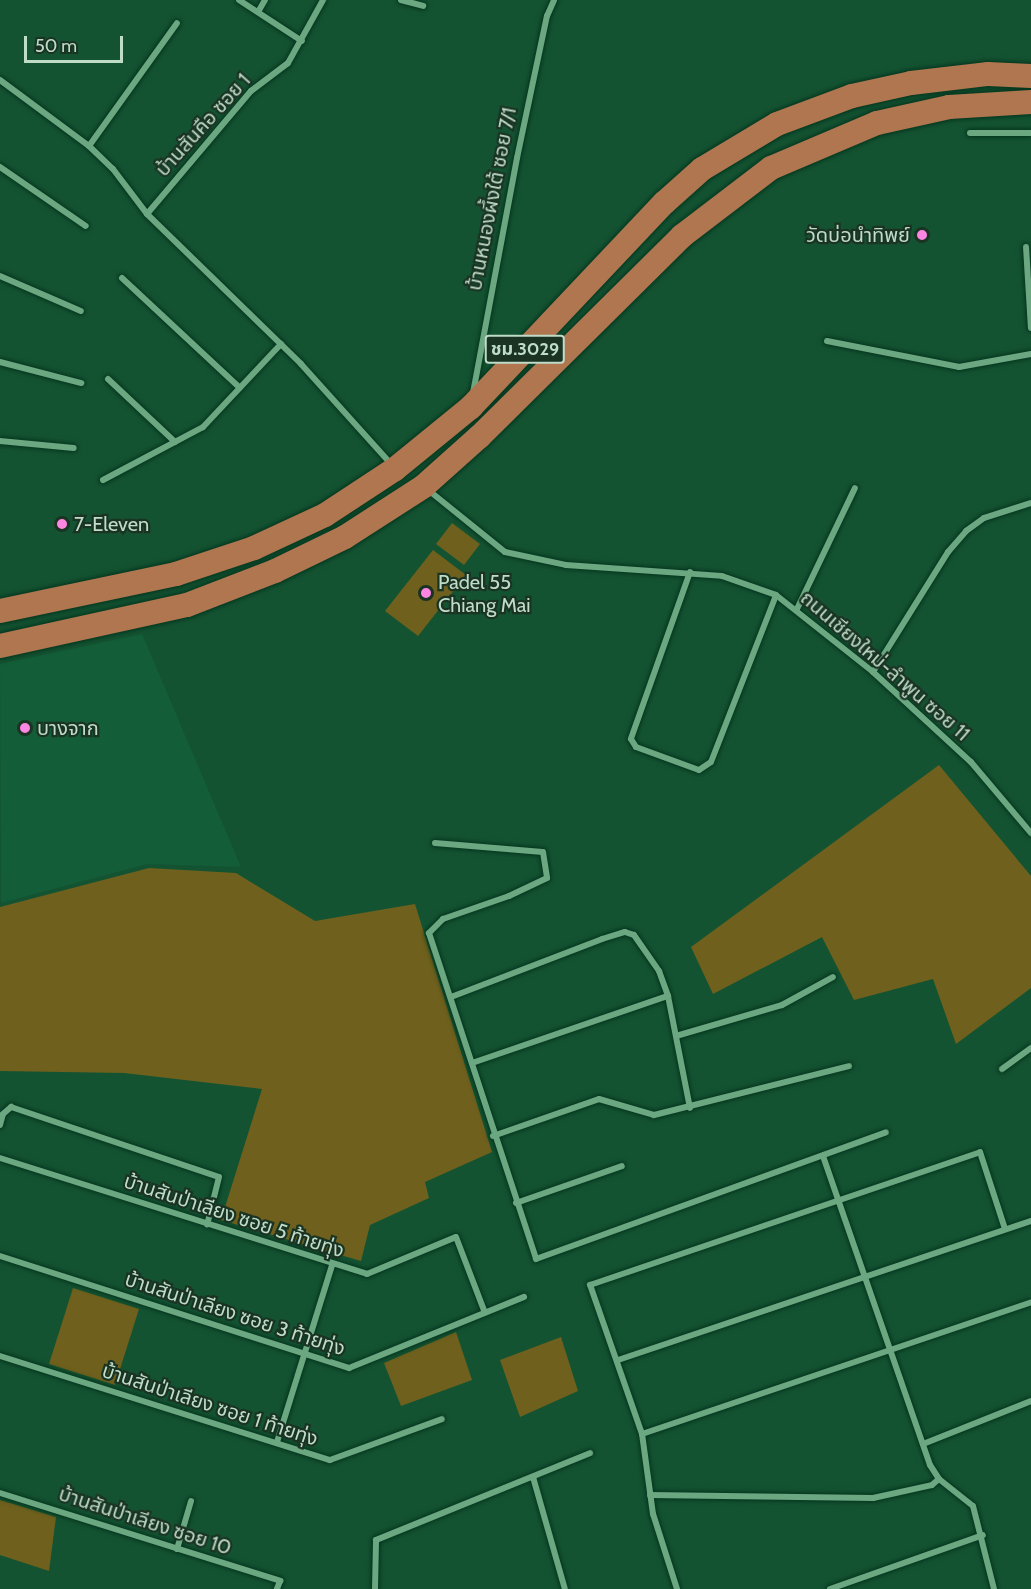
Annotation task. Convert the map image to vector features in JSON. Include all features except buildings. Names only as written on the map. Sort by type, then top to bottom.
[{"type":"main road","name":"ชม.3029","points":[[0,611],[176,574],[254,548],[325,515],[395,469],[471,407],[664,203],[702,169],[777,124],[852,96],[911,82],[988,74],[1031,76]]},
{"type":"main road","name":"ชม.3029","points":[[0,646],[196,601],[275,571],[345,537],[424,486],[682,236],[771,168],[878,123],[949,107],[1031,102]]},
{"type":"street","points":[[239,0],[302,41]]},
{"type":"street","points":[[258,12],[265,0]]},
{"type":"street","name":"บ้านสันคือ ซอย 1","points":[[147,214],[251,91],[288,63],[302,41],[322,0]]},
{"type":"street","points":[[401,0],[423,6]]},
{"type":"street","name":"บ้านหนองผึ้งใต้ ซอย 7/1","points":[[471,407],[517,158],[547,16],[554,0]]},
{"type":"street","points":[[89,146],[177,23]]},
{"type":"street","points":[[0,80],[89,146],[113,169],[147,214],[281,344],[395,469]]},
{"type":"street","points":[[970,133],[1031,133]]},
{"type":"street","points":[[0,167],[86,226]]},
{"type":"street","points":[[1026,247],[1031,328]]},
{"type":"street","points":[[0,276],[81,311]]},
{"type":"street","points":[[122,278],[240,388]]},
{"type":"street","points":[[827,341],[959,367],[1031,354]]},
{"type":"street","points":[[103,480],[203,427],[281,344]]},
{"type":"street","points":[[0,362],[81,383]]},
{"type":"street","points":[[108,379],[175,442]]},
{"type":"street","points":[[0,441],[74,448]]},
{"type":"street","name":"ถนนเชียงใหม่-ลำพูน ซอย 11","points":[[424,486],[505,552],[566,565],[722,576],[776,595],[797,609],[873,672],[971,762],[1031,833]]},
{"type":"street","points":[[797,609],[855,488]]},
{"type":"street","points":[[873,672],[948,552],[966,531],[984,518],[1030,504]]},
{"type":"street","points":[[690,572],[631,738],[636,747],[699,770],[711,762],[776,595]]},
{"type":"street","points":[[435,843],[543,852],[547,878],[509,896],[443,919],[432,927],[429,933],[472,1063],[493,1136],[536,1259],[886,1132]]},
{"type":"street","points":[[451,998],[625,932],[634,934],[659,971],[668,996],[690,1108]]},
{"type":"street","points":[[676,1036],[782,1005],[833,977]]},
{"type":"street","points":[[472,1063],[668,996]]},
{"type":"street","points":[[1002,1069],[1031,1048]]},
{"type":"street","points":[[493,1136],[599,1099],[654,1115],[690,1108],[849,1066]]},
{"type":"street","points":[[0,1125],[3,1114],[11,1107],[219,1177],[207,1225]]},
{"type":"street","points":[[677,1589],[650,1495],[642,1434],[590,1285],[980,1152],[1005,1229]]},
{"type":"street","points":[[823,1156],[923,1444],[939,1479],[974,1506],[983,1535],[994,1589]]},
{"type":"street","name":"บ้านสันป่าเลียง ซอย 5 ท้ายทุ่ง","points":[[0,1158],[332,1265],[367,1274],[456,1237],[486,1313]]},
{"type":"street","points":[[516,1203],[622,1166]]},
{"type":"street","points":[[618,1360],[1031,1221]]},
{"type":"street","name":"บ้านสันป่าเลียง ซอย 3 ท้ายทุ่ง","points":[[0,1256],[349,1368],[524,1297]]},
{"type":"street","points":[[277,1443],[332,1265]]},
{"type":"street","points":[[642,1434],[1031,1302]]},
{"type":"street","name":"บ้านสันป่าเลียง ซอย 1 ท้ายทุ่ง","points":[[0,1356],[330,1460],[442,1419]]},
{"type":"street","points":[[923,1444],[1031,1401]]},
{"type":"street","points":[[375,1589],[376,1540],[590,1454]]},
{"type":"street","points":[[533,1477],[565,1589]]},
{"type":"street","points":[[650,1495],[873,1498],[932,1485],[939,1479]]},
{"type":"street","name":"บ้านสันป่าเลียง ซอย 10","points":[[0,1493],[280,1581],[277,1589]]},
{"type":"street","points":[[177,1548],[191,1501]]},
{"type":"street","points":[[830,1589],[983,1535]]},
{"type":"shaded area","points":[[452,523],[480,544],[464,565],[436,544]]},
{"type":"shaded area","name":"Padel 55 Chiang Mai","points":[[433,550],[466,575],[418,636],[385,611]]},
{"type":"shaded area","points":[[142,634],[241,867],[147,864],[1,903],[0,664]]},
{"type":"shaded area","points":[[939,765],[1031,876],[1031,988],[956,1044],[933,979],[854,1000],[822,937],[713,994],[691,947]]},
{"type":"shaded area","points":[[149,868],[236,873],[315,921],[415,904],[492,1152],[425,1182],[429,1198],[370,1225],[361,1261],[221,1220],[262,1089],[124,1073],[0,1071],[0,907]]},
{"type":"shaded area","points":[[73,1288],[139,1309],[115,1385],[49,1364]]},
{"type":"shaded area","points":[[456,1332],[472,1380],[401,1406],[384,1363]]},
{"type":"shaded area","points":[[561,1337],[578,1391],[520,1417],[500,1360]]},
{"type":"shaded area","points":[[0,1500],[56,1517],[49,1571],[0,1555]]},
{"type":"place","name":"วัดบ่อนำทิพย์","points":[[922,235]]},
{"type":"place","name":"7-Eleven","points":[[62,524]]},
{"type":"place","name":"Padel 55 Chiang Mai","points":[[426,593]]},
{"type":"place","name":"บางจาก","points":[[25,728]]}]
